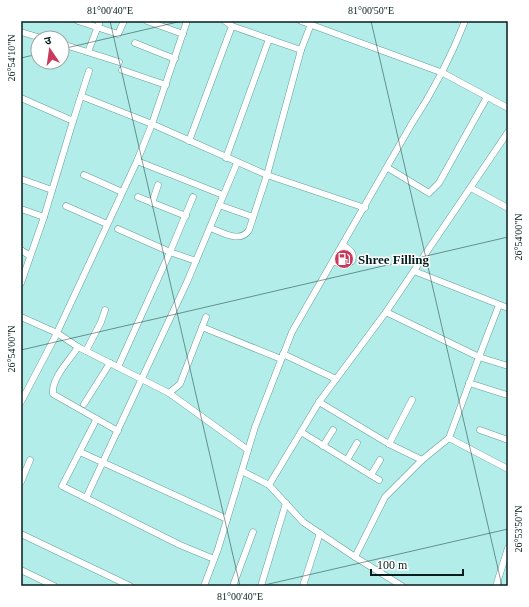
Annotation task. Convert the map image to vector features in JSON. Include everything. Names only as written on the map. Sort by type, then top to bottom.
[{"type":"street","points":[[78,21],[99,24],[118,34],[124,21]]},
{"type":"street","points":[[147,21],[183,34]]},
{"type":"street","points":[[21,402],[57,334],[137,161],[166,85],[187,21]]},
{"type":"street","points":[[225,21],[232,26],[301,50]]},
{"type":"street","points":[[301,21],[443,74],[508,108]]},
{"type":"street","points":[[204,586],[227,519],[255,427],[292,332],[443,74],[465,21]]},
{"type":"street","points":[[88,52],[99,24]]},
{"type":"street","points":[[210,228],[237,237],[242,237],[249,230],[267,175],[301,50],[311,24]]},
{"type":"street","points":[[189,141],[232,26]]},
{"type":"street","points":[[226,158],[269,39]]},
{"type":"street","points":[[135,44],[175,59]]},
{"type":"street","points":[[70,46],[119,62]]},
{"type":"street","points":[[122,70],[166,85]]},
{"type":"street","points":[[21,282],[44,217],[88,71]]},
{"type":"street","points":[[81,96],[152,124],[267,175],[365,208]]},
{"type":"street","points":[[388,168],[429,193],[442,177],[487,97]]},
{"type":"street","points":[[21,98],[73,121]]},
{"type":"street","points":[[269,485],[320,402],[386,312],[506,139],[508,132]]},
{"type":"street","points":[[137,161],[223,195]]},
{"type":"street","points":[[86,498],[104,463],[141,379],[196,262],[237,163]]},
{"type":"street","points":[[84,175],[122,192]]},
{"type":"street","points":[[21,179],[52,190]]},
{"type":"street","points":[[152,203],[158,185]]},
{"type":"street","points":[[471,188],[508,208]]},
{"type":"street","points":[[138,197],[186,216]]},
{"type":"street","points":[[118,367],[186,216],[193,197]]},
{"type":"street","points":[[66,206],[107,224]]},
{"type":"street","points":[[219,206],[253,217]]},
{"type":"street","points":[[21,209],[44,217]]},
{"type":"street","points":[[118,229],[196,262]]},
{"type":"street","points":[[333,262],[346,264],[352,262],[354,257],[352,251],[343,245]]},
{"type":"street","points":[[21,250],[30,256]]},
{"type":"street","points":[[414,271],[508,308]]},
{"type":"street","points":[[355,557],[385,497],[422,460],[450,438],[499,305]]},
{"type":"street","points":[[86,351],[101,322],[104,310]]},
{"type":"street","points":[[386,312],[479,357],[508,366]]},
{"type":"street","points":[[21,317],[57,334],[78,347],[169,393],[248,450]]},
{"type":"street","points":[[169,393],[180,384],[206,317]]},
{"type":"street","points":[[202,327],[282,356],[336,379]]},
{"type":"street","points":[[78,347],[55,382],[52,388],[53,394],[118,432]]},
{"type":"street","points":[[84,404],[110,363]]},
{"type":"street","points":[[469,383],[507,395]]},
{"type":"street","points":[[389,444],[412,400]]},
{"type":"street","points":[[320,402],[389,444],[422,460]]},
{"type":"street","points":[[96,420],[62,486],[180,545],[214,559]]},
{"type":"street","points":[[323,446],[333,430]]},
{"type":"street","points":[[480,430],[508,440]]},
{"type":"street","points":[[301,432],[380,480]]},
{"type":"street","points":[[450,438],[508,469]]},
{"type":"street","points":[[347,460],[357,443]]},
{"type":"street","points":[[80,452],[141,478],[227,519]]},
{"type":"street","points":[[21,482],[30,460]]},
{"type":"street","points":[[371,475],[380,460]]},
{"type":"street","points":[[242,471],[269,485],[303,522],[402,586]]},
{"type":"street","points":[[260,586],[286,503]]},
{"type":"street","points":[[233,586],[253,532]]},
{"type":"street","points":[[303,586],[320,533]]},
{"type":"street","points":[[21,534],[130,586]]},
{"type":"street","points":[[496,586],[506,560],[508,548]]},
{"type":"street","points":[[21,570],[54,586]]},
{"type":"place","name":"Shree Filling","points":[[344,259]]}]
